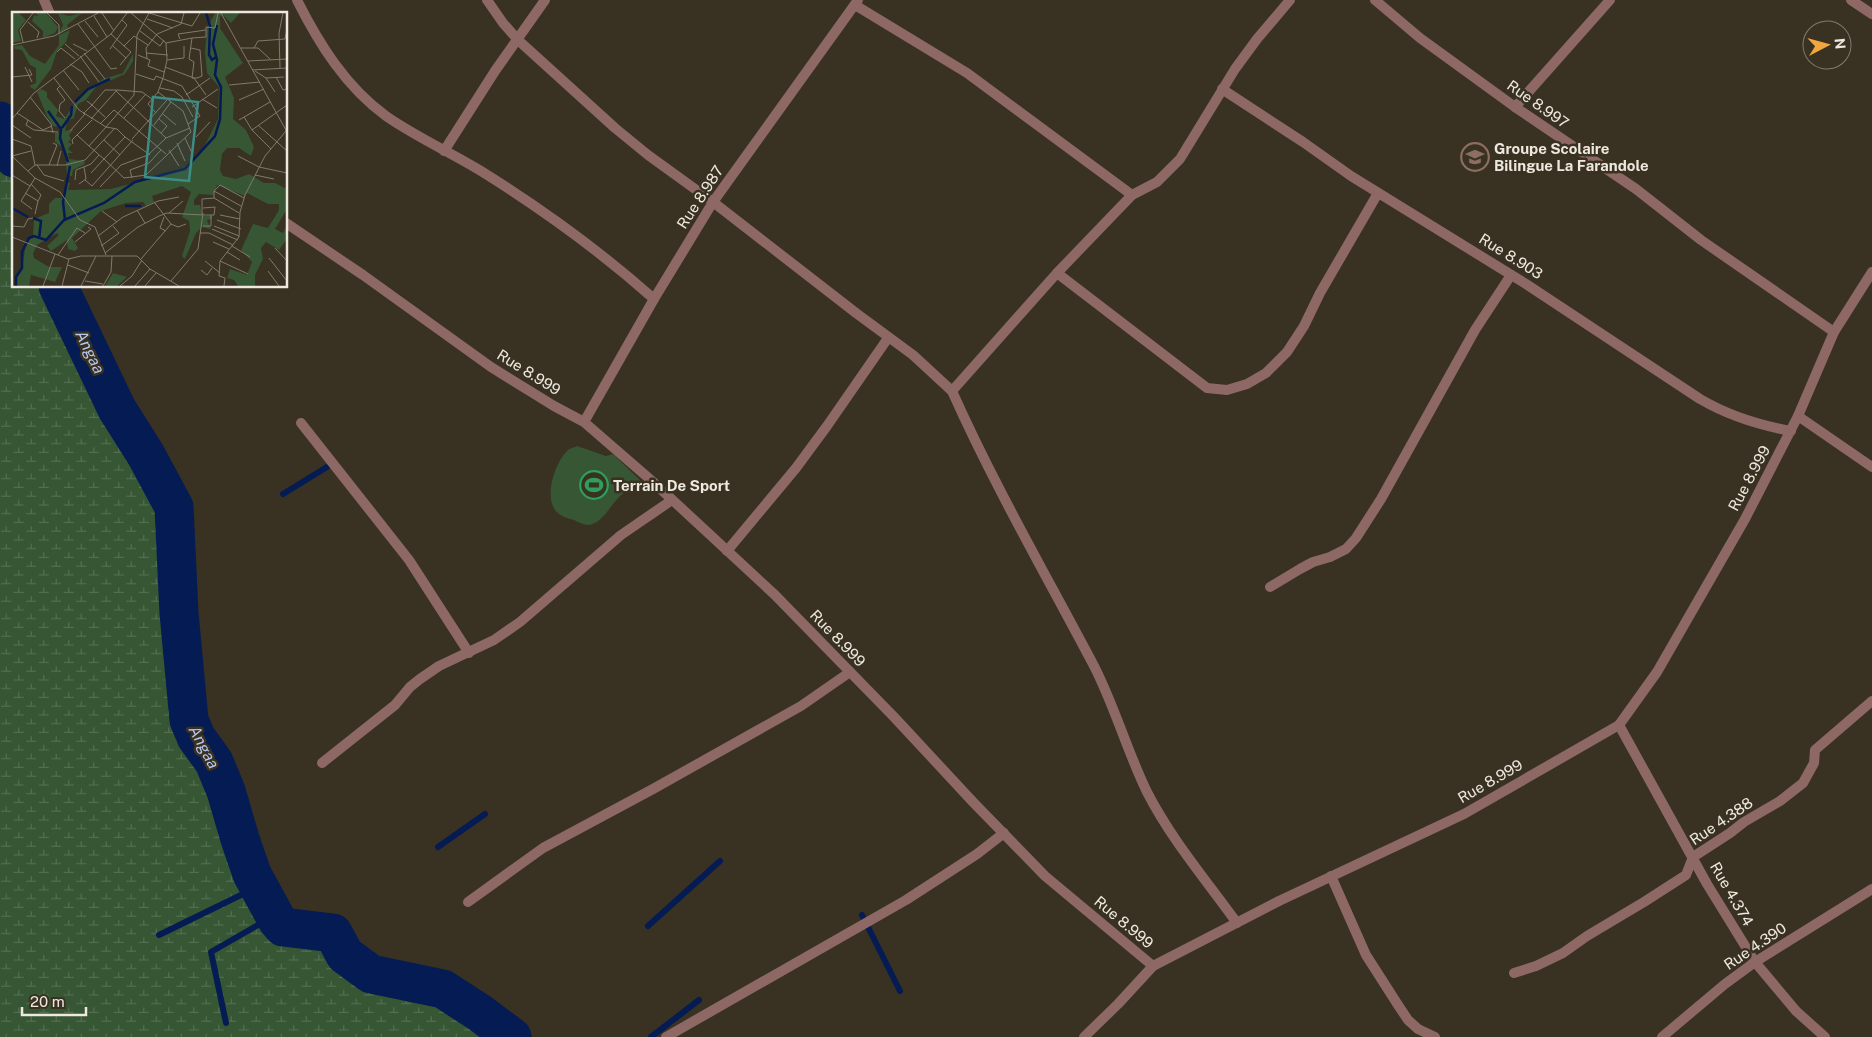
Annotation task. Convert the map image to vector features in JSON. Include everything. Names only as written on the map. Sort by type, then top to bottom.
[{"type":"street","points":[[44,0],[49,12]]},
{"type":"street","points":[[297,0],[319,41],[336,66],[358,92],[386,115],[444,152],[479,170],[560,224],[614,263],[654,299]]},
{"type":"street","points":[[487,0],[518,40],[648,156],[713,202],[888,338],[913,355],[952,391],[1022,534],[1100,678],[1126,746],[1147,792],[1165,824],[1237,922]]},
{"type":"street","points":[[444,152],[495,71],[545,0]]},
{"type":"street","points":[[952,391],[1057,273],[1132,195],[1157,182],[1180,159],[1222,89],[1257,39],[1290,0]]},
{"type":"street","name":"Rue 8.997","points":[[1375,0],[1420,38],[1515,107],[1636,189],[1701,240],[1834,332]]},
{"type":"street","points":[[1515,107],[1610,0]]},
{"type":"street","points":[[1850,0],[1872,14]]},
{"type":"street","points":[[856,2],[967,73],[1132,195]]},
{"type":"street","name":"Rue 8.987","points":[[584,422],[654,299],[713,202],[856,2]]},
{"type":"street","name":"Rue 8.903","points":[[1222,89],[1296,137],[1351,176],[1512,274],[1715,408],[1744,420],[1791,431]]},
{"type":"street","points":[[1057,273],[1208,388],[1227,390],[1248,384],[1266,373],[1286,352],[1304,326],[1320,293],[1378,193]]},
{"type":"street","name":"Rue 8.999","points":[[288,224],[491,367],[584,422],[775,595],[1045,876],[1153,966],[1331,876],[1464,814],[1619,725],[1657,672],[1744,519],[1791,431],[1834,332],[1872,272]]},
{"type":"street","points":[[1270,587],[1300,568],[1330,557],[1346,548],[1356,538],[1381,499],[1475,330],[1512,274]]},
{"type":"street","points":[[727,551],[811,447],[888,338]]},
{"type":"street","points":[[1798,416],[1872,467]]},
{"type":"street","points":[[301,422],[409,560],[469,653]]},
{"type":"street","points":[[322,763],[394,704],[420,679],[439,666],[494,640],[520,622],[621,536],[672,500]]},
{"type":"street","points":[[468,902],[543,848],[688,770],[793,710],[850,672]]},
{"type":"street","name":"Rue 4.388","points":[[1514,973],[1536,966],[1563,953],[1587,936],[1686,875],[1693,857],[1803,784],[1814,763],[1815,750],[1872,701]]},
{"type":"street","name":"Rue 4.374","points":[[1619,725],[1707,884],[1755,962],[1796,1011],[1825,1037]]},
{"type":"street","points":[[666,1037],[906,900],[977,854],[1004,833]]},
{"type":"street","points":[[1331,876],[1366,955],[1387,988],[1408,1020],[1418,1029],[1434,1037]]},
{"type":"street","name":"Rue 4.390","points":[[1662,1037],[1724,984],[1755,962],[1872,889]]},
{"type":"street","points":[[1084,1037],[1153,966]]},
{"type":"green space","points":[[0,121],[12,153],[12,288],[59,288],[117,409],[146,455],[174,507],[179,613],[189,720],[196,737],[214,762],[226,791],[252,874],[277,920],[283,927],[333,933],[345,955],[371,974],[443,989],[512,1037],[0,1037]]},
{"type":"green space","name":"Terrain De Sport","points":[[577,446],[606,456],[613,454],[646,486],[635,487],[627,491],[602,518],[588,525],[561,515],[554,508],[551,501],[554,473],[562,457],[568,450]]},
{"type":"waterway","name":"Angaa","points":[[0,121],[12,153]]},
{"type":"waterway","name":"Angaa","points":[[59,288],[117,409],[146,455],[174,507],[179,613],[189,720],[196,737],[214,762],[226,791],[252,874],[277,920],[283,927],[333,933],[345,955],[371,974],[443,989],[512,1037]]},
{"type":"waterway","points":[[283,494],[327,467]]},
{"type":"waterway","points":[[438,847],[485,814]]},
{"type":"waterway","points":[[648,926],[720,861]]},
{"type":"waterway","points":[[159,935],[243,894]]},
{"type":"waterway","points":[[862,915],[900,991]]},
{"type":"waterway","points":[[226,1023],[211,952],[258,925]]},
{"type":"waterway","points":[[651,1037],[699,1000]]},
{"type":"place","name":"Groupe Scolaire Bilingue La Farandole","points":[[1475,157]]},
{"type":"place","name":"Terrain De Sport","points":[[594,485]]}]
